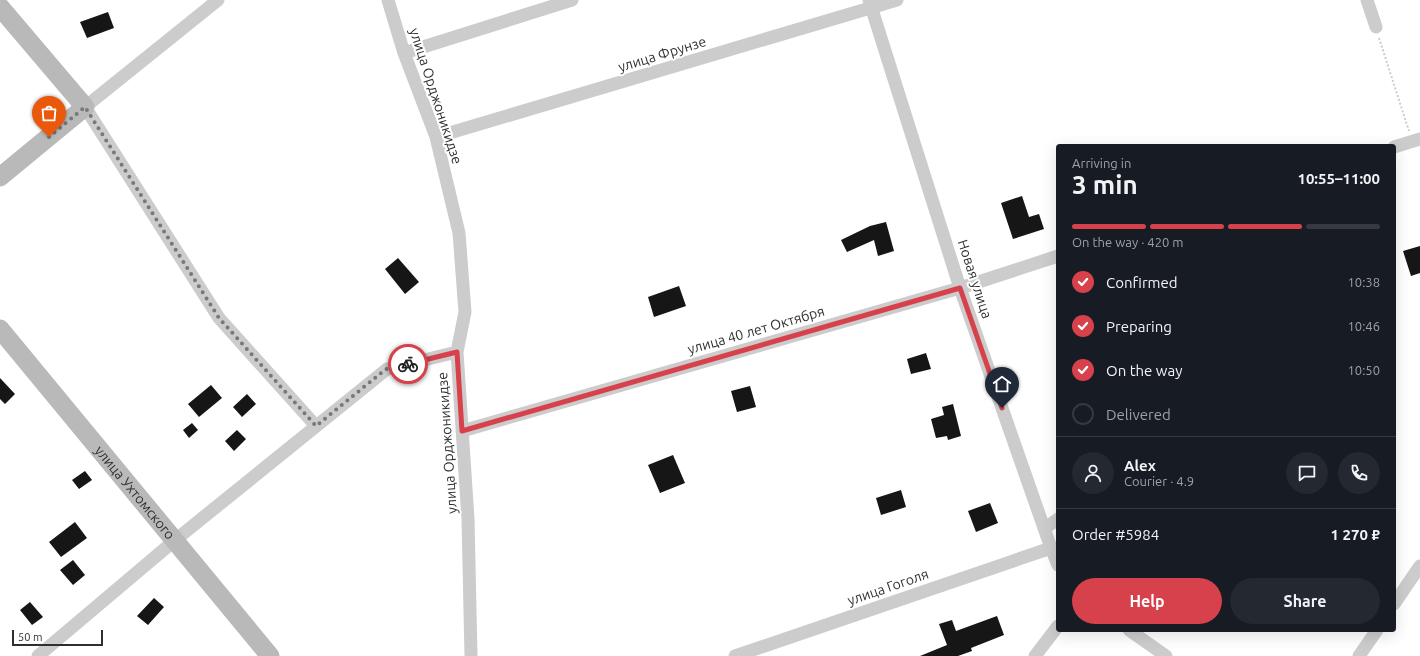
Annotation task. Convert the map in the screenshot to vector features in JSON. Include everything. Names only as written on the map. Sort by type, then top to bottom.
[{"type":"main road","points":[[0,7],[85,107],[0,177]]},
{"type":"main road","name":"улица Ухтомского","points":[[0,330],[174,541],[190,557],[270,656]]},
{"type":"street","points":[[218,0],[85,107],[219,318],[316,426]]},
{"type":"street","name":"улица Орджоникидзе","points":[[388,0],[404,53],[436,137],[459,233],[465,312],[457,352],[468,519],[471,656]]},
{"type":"street","points":[[404,53],[572,0]]},
{"type":"street","name":"улица Фрунзе","points":[[436,137],[870,4],[897,0]]},
{"type":"street","points":[[1367,0],[1376,27]]},
{"type":"street","name":"Новая улица","points":[[870,4],[960,288],[1050,548],[1056,560]]},
{"type":"street","points":[[1396,146],[1416,140]]},
{"type":"street","name":"улица 40 лет Октября","points":[[462,431],[960,288],[1056,257]]},
{"type":"street","points":[[38,656],[174,541],[386,369],[457,352]]},
{"type":"street","points":[[1044,528],[1056,520]]},
{"type":"street","name":"улица Гоголя","points":[[735,656],[1050,548]]},
{"type":"street","points":[[1396,601],[1420,566]]},
{"type":"street","points":[[1035,656],[1056,629]]},
{"type":"street","points":[[1132,632],[1166,656]]},
{"type":"street","points":[[1359,656],[1376,632]]},
{"type":"path","points":[[1376,27],[1416,140]]},
{"type":"building","points":[[108,12],[114,28],[87,38],[80,22]]},
{"type":"building","points":[[1022,196],[1029,217],[1039,214],[1044,229],[1013,239],[1001,203]]},
{"type":"building","points":[[886,222],[894,251],[878,256],[874,240],[847,252],[841,240],[870,226]]},
{"type":"building","points":[[1420,246],[1420,273],[1411,276],[1403,251]]},
{"type":"building","points":[[398,258],[419,282],[405,294],[385,269]]},
{"type":"building","points":[[679,286],[686,306],[654,317],[648,297]]},
{"type":"building","points":[[926,353],[931,369],[911,374],[907,359]]},
{"type":"building","points":[[0,378],[15,394],[5,404],[0,399]]},
{"type":"building","points":[[211,385],[222,398],[199,417],[188,404]]},
{"type":"building","points":[[750,386],[756,407],[737,412],[731,391]]},
{"type":"building","points":[[247,394],[256,404],[242,417],[233,407]]},
{"type":"building","points":[[953,404],[961,436],[948,440],[947,436],[936,438],[931,419],[944,415],[942,407]]},
{"type":"building","points":[[192,423],[198,430],[189,438],[183,430]]},
{"type":"building","points":[[237,430],[246,439],[234,451],[225,441]]},
{"type":"building","points":[[673,455],[685,483],[660,493],[648,465]]},
{"type":"building","points":[[85,471],[92,480],[79,489],[72,480]]},
{"type":"building","points":[[901,490],[906,507],[881,515],[876,498]]},
{"type":"building","points":[[990,503],[998,523],[976,532],[968,511]]},
{"type":"building","points":[[75,522],[87,538],[61,557],[49,542]]},
{"type":"building","points":[[73,560],[85,575],[73,585],[60,570]]},
{"type":"building","points":[[154,598],[164,607],[148,625],[137,616]]},
{"type":"building","points":[[30,602],[43,617],[32,625],[20,610]]},
{"type":"building","points":[[997,616],[1004,635],[971,648],[972,651],[958,656],[920,656],[947,645],[939,624],[952,620],[956,631]]},
{"type":"way so far","points":[[49,137],[85,107],[219,318],[316,426],[386,369],[408,364]]},
{"type":"route","points":[[408,364],[457,352],[462,431],[960,288],[1002,408]]}]
